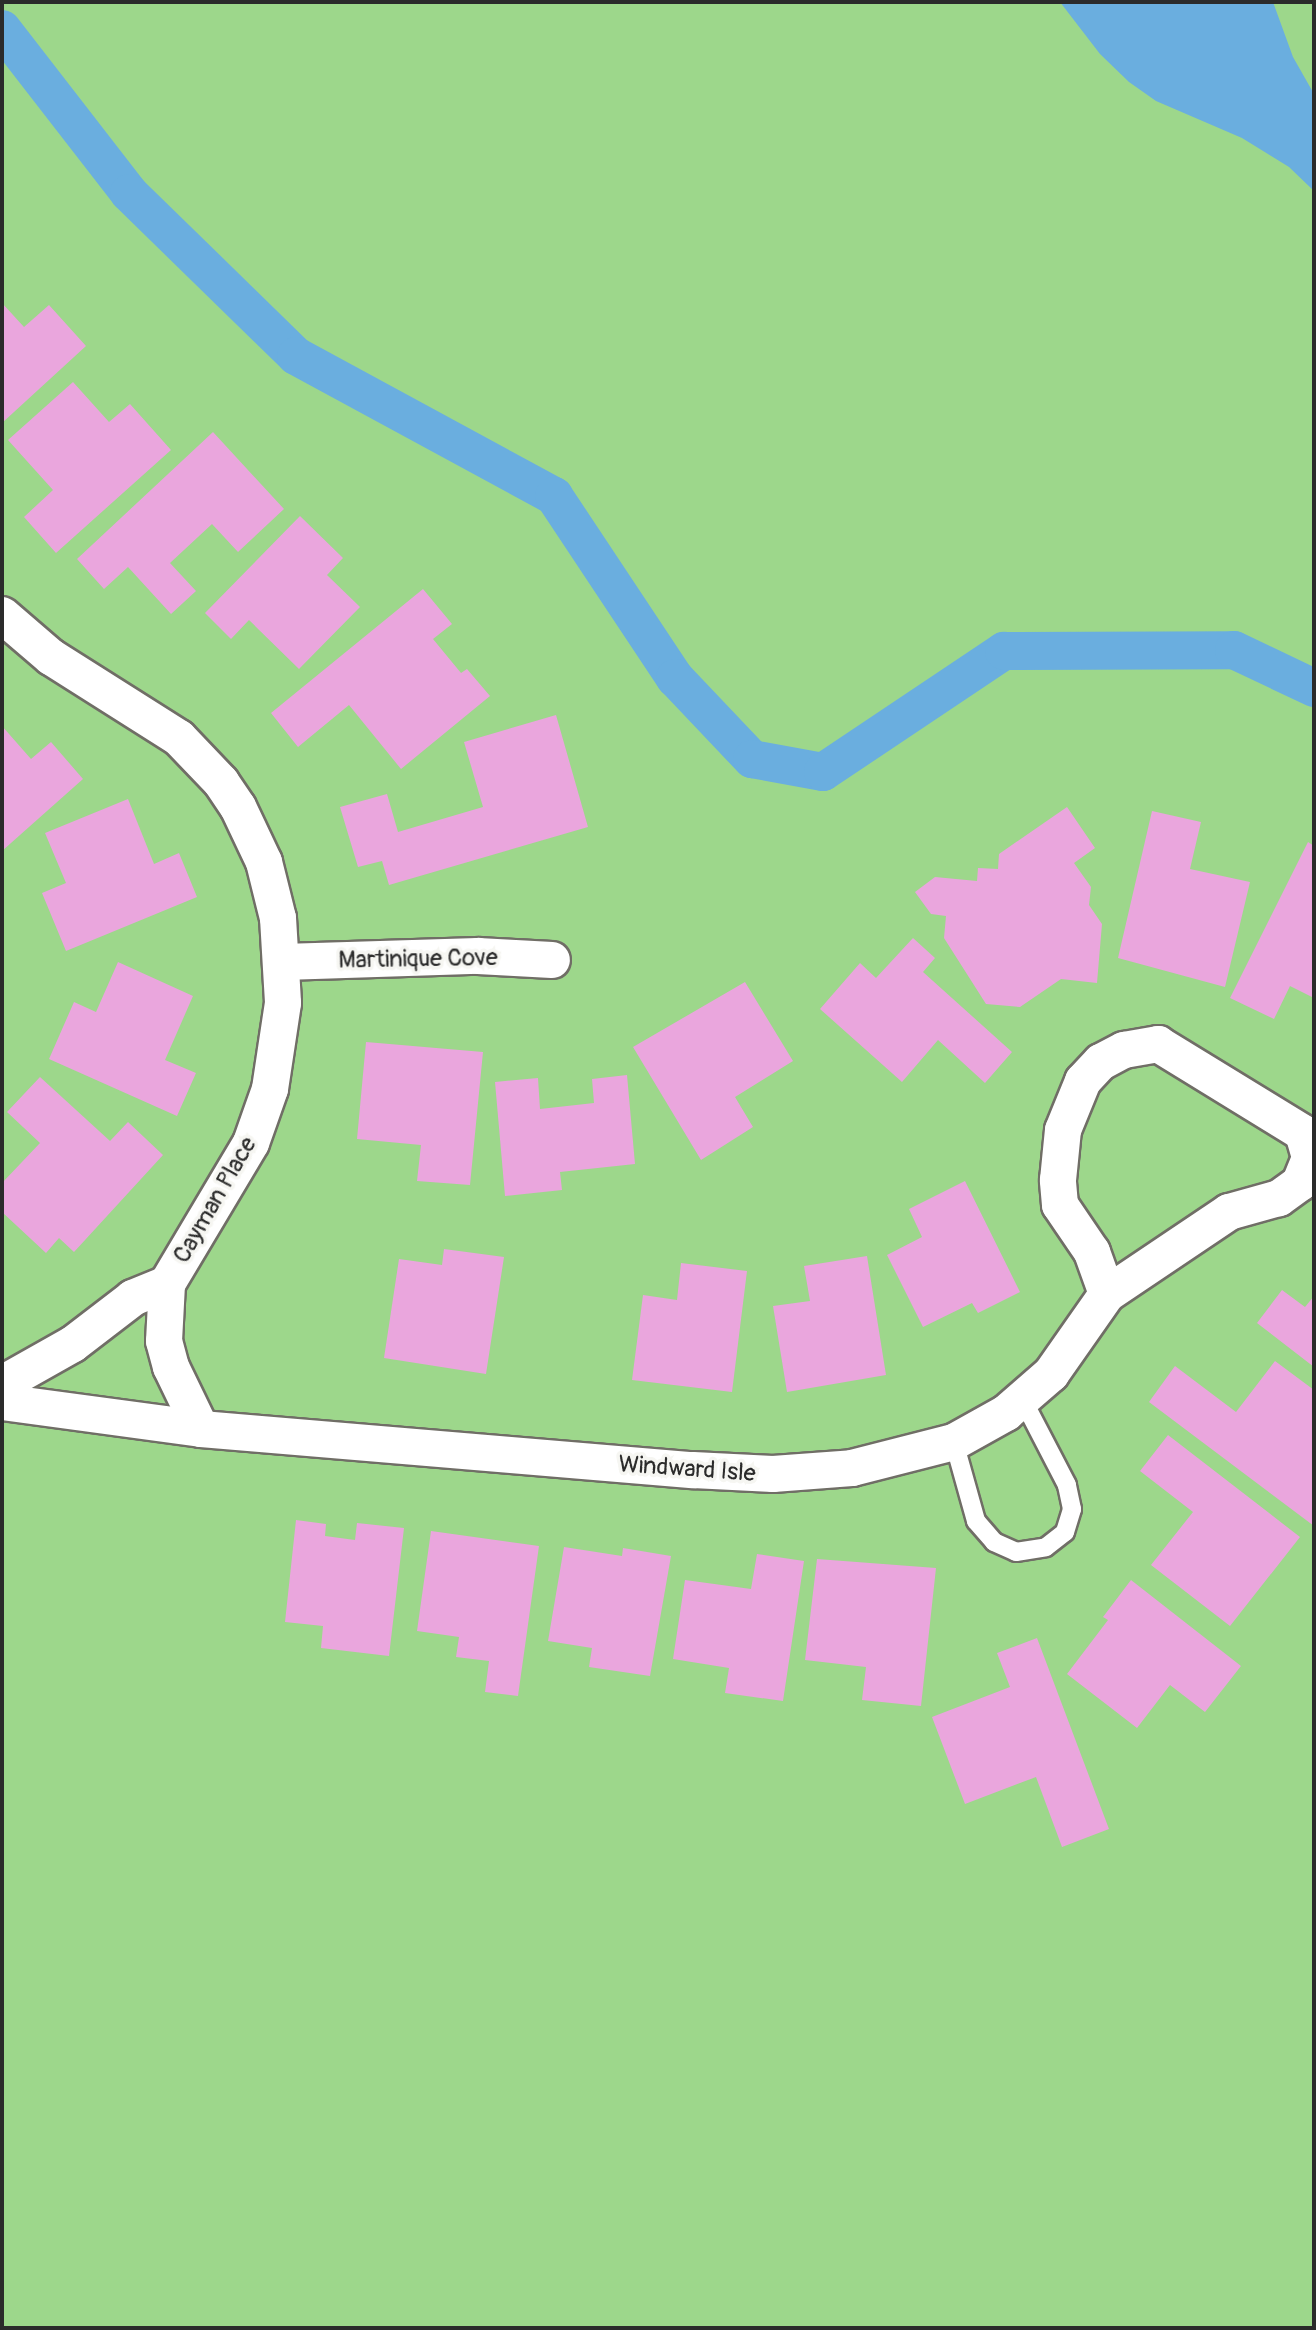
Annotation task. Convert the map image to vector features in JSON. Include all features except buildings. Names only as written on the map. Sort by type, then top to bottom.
[{"type":"street","name":"Cayman Place","points":[[2,615],[51,657],[179,738],[221,782],[246,821],[264,862],[278,918],[283,962],[281,1032],[270,1089],[251,1143],[167,1284],[133,1298],[73,1344],[2,1384]]},
{"type":"street","name":"Martinique Cove","points":[[283,962],[478,956],[552,960]]},
{"type":"street","name":"Windward Isle","points":[[2,1402],[201,1429],[773,1474],[852,1468],[954,1442],[981,1429],[1023,1400],[1070,1351],[1107,1294],[1229,1212],[1279,1198],[1300,1183],[1310,1158],[1303,1133],[1158,1044],[1124,1050],[1101,1062],[1083,1081],[1063,1130],[1058,1180],[1060,1205],[1092,1252],[1107,1294]]},
{"type":"street","points":[[167,1284],[164,1341],[171,1367],[201,1429]]},
{"type":"lane","points":[[954,1442],[976,1521],[994,1542],[1016,1552],[1046,1547],[1065,1532],[1072,1509],[1067,1485],[1023,1400]]},
{"type":"green space","points":[[2,2],[1314,2],[1314,2328],[2,2328]]},
{"type":"water","points":[[1060,2],[1273,2],[1293,57],[1314,94],[1314,191],[1289,167],[1242,138],[1156,101],[1129,82],[1100,54]]},
{"type":"waterway","points":[[2,29],[129,193],[296,356],[554,496],[675,678],[752,759],[823,772],[1004,651],[1234,650],[1314,688]]}]
